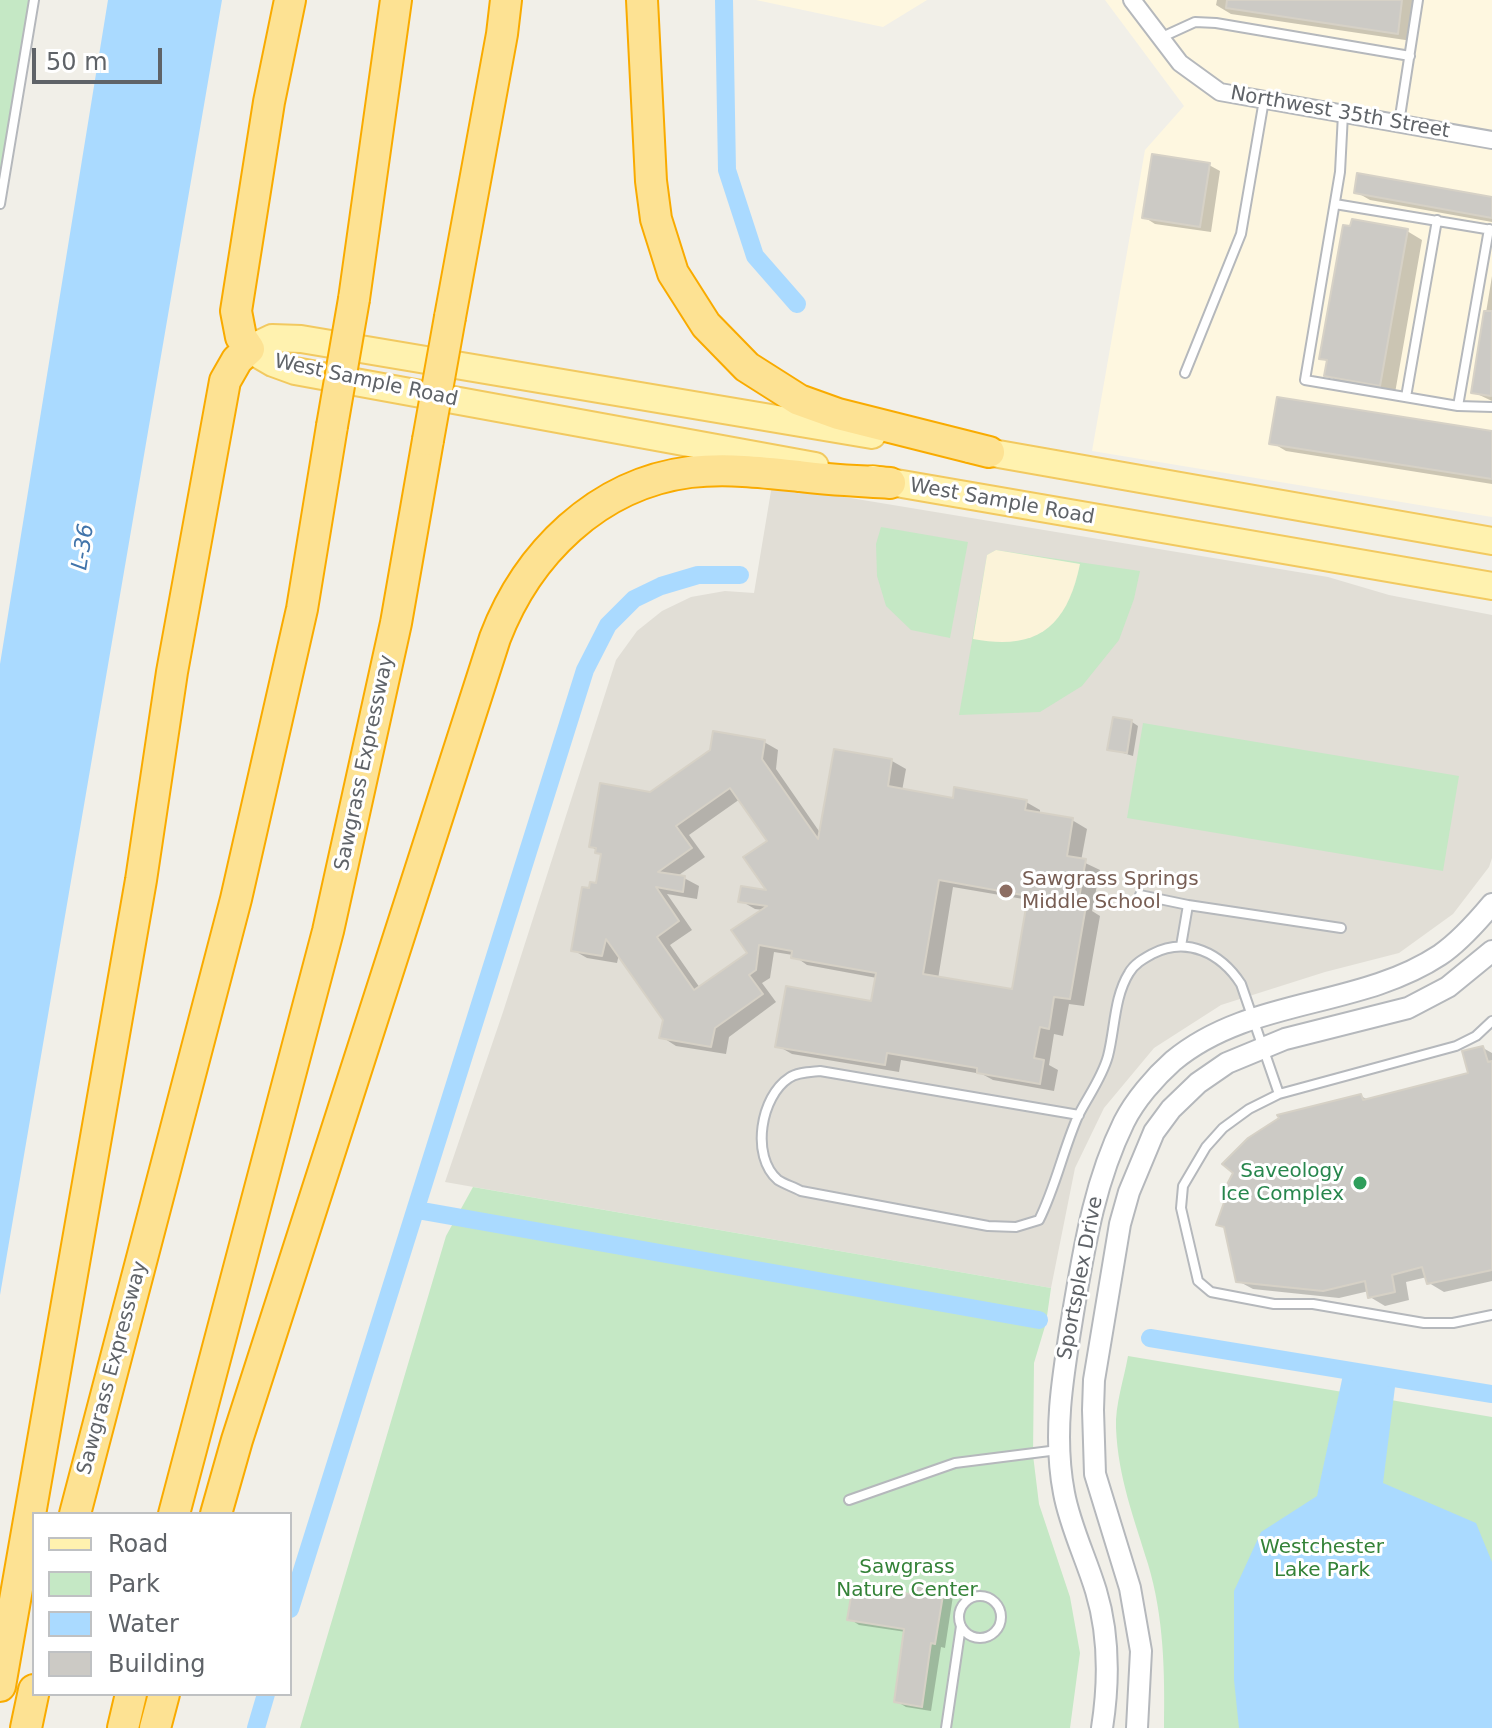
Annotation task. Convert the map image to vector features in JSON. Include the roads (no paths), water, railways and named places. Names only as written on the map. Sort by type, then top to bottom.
[{"type":"highway","points":[[0,1686],[141,880],[172,672],[225,381],[237,360],[249,349],[241,337],[236,311],[269,102],[290,0]]},
{"type":"highway","name":"Sawgrass Expressway","points":[[76,1512],[240,884],[302,609],[354,299],[396,0]]},
{"type":"highway","name":"Sawgrass Expressway","points":[[175,1512],[328,931],[396,623],[506,0]]},
{"type":"highway","points":[[642,0],[651,181],[656,219],[673,273],[706,325],[747,367],[799,400],[838,414],[989,452]]},
{"type":"highway","points":[[217,1512],[495,638],[522,581],[548,549],[587,514],[634,488],[670,476],[729,470],[890,483]]},
{"type":"highway","points":[[26,1728],[33,1696]]},
{"type":"highway","points":[[123,1728],[131,1696]]},
{"type":"highway","points":[[155,1728],[163,1696]]},
{"type":"main road","name":"West Sample Road","points":[[249,349],[272,338],[301,339],[851,432],[989,452],[1492,541]]},
{"type":"main road","name":"West Sample Road","points":[[249,349],[264,359],[295,371],[804,463],[890,483],[1492,586]]},
{"type":"street","name":"Northwest 35th Street","points":[[1132,0],[1180,63],[1220,92],[1492,140]]},
{"type":"street","name":"Sportsplex Drive","points":[[1102,1728],[1107,1650],[1097,1594],[1064,1494],[1059,1442],[1062,1381],[1089,1219],[1099,1183],[1125,1119],[1148,1087],[1174,1061],[1212,1036],[1254,1017],[1382,983],[1441,954],[1492,904]]},
{"type":"street","name":"Sportsplex Drive","points":[[1137,1728],[1141,1651],[1130,1588],[1095,1474],[1092,1438],[1094,1380],[1120,1224],[1129,1192],[1154,1132],[1171,1109],[1198,1083],[1227,1063],[1285,1039],[1408,1008],[1448,987],[1492,951]]},
{"type":"street","points":[[1125,1119],[1154,1132]]},
{"type":"street","points":[[1059,1442],[1092,1438]]},
{"type":"lane","points":[[0,204],[34,0]]},
{"type":"lane","points":[[1399,123],[1418,0]]},
{"type":"lane","points":[[1160,38],[1195,22],[1216,23],[1410,56]]},
{"type":"lane","points":[[1185,373],[1241,234],[1264,99]]},
{"type":"lane","points":[[1343,113],[1340,172],[1305,380],[1458,406],[1492,407]]},
{"type":"lane","points":[[1335,204],[1491,229],[1458,406]]},
{"type":"lane","points":[[1406,397],[1437,220]]},
{"type":"lane","points":[[1140,895],[1341,928]]},
{"type":"lane","points":[[1181,946],[1188,905]]},
{"type":"lane","points":[[1079,1115],[820,1071],[792,1075],[773,1092],[762,1124],[763,1155],[777,1179],[801,1191],[988,1226],[1016,1227],[1039,1220],[1050,1198],[1079,1115],[1104,1068],[1121,989],[1130,971],[1141,960],[1160,950],[1181,946],[1197,948],[1216,956],[1241,984],[1279,1094]]},
{"type":"lane","points":[[1492,1021],[1476,1036],[1456,1046],[1279,1094],[1249,1109],[1223,1128],[1206,1147],[1183,1186],[1181,1208],[1198,1281],[1211,1292],[1274,1304],[1313,1304],[1424,1323],[1453,1323],[1492,1315]]},
{"type":"lane","points":[[849,1500],[955,1463],[1059,1442]]},
{"type":"lane","points":[[946,1728],[962,1606],[973,1598],[986,1597],[1000,1612],[1000,1625],[991,1636],[970,1636],[961,1626]]},
{"type":"water","name":"L-36","points":[[108,0],[222,0],[0,1295],[0,664]]},
{"type":"water","points":[[1344,1370],[1396,1379],[1383,1483],[1476,1523],[1492,1562],[1492,1728],[1239,1728],[1234,1680],[1234,1591],[1261,1532],[1317,1496]]},
{"type":"waterway","points":[[724,0],[727,170],[755,256],[797,304]]},
{"type":"waterway","points":[[292,1603],[585,670],[608,625],[634,599],[661,586],[698,575],[740,575]]},
{"type":"waterway","points":[[417,1210],[1039,1320]]},
{"type":"waterway","points":[[1150,1338],[1492,1394]]},
{"type":"waterway","points":[[256,1728],[265,1696]]},
{"type":"place","name":"Sawgrass Springs Middle School","points":[[1006,891]]},
{"type":"place","name":"Saveology Ice Complex","points":[[1360,1183]]},
{"type":"park label","name":"Westchester Lake Park","points":[[1322,1560]]},
{"type":"park label","name":"Sawgrass Nature Center","points":[[907,1580]]}]
